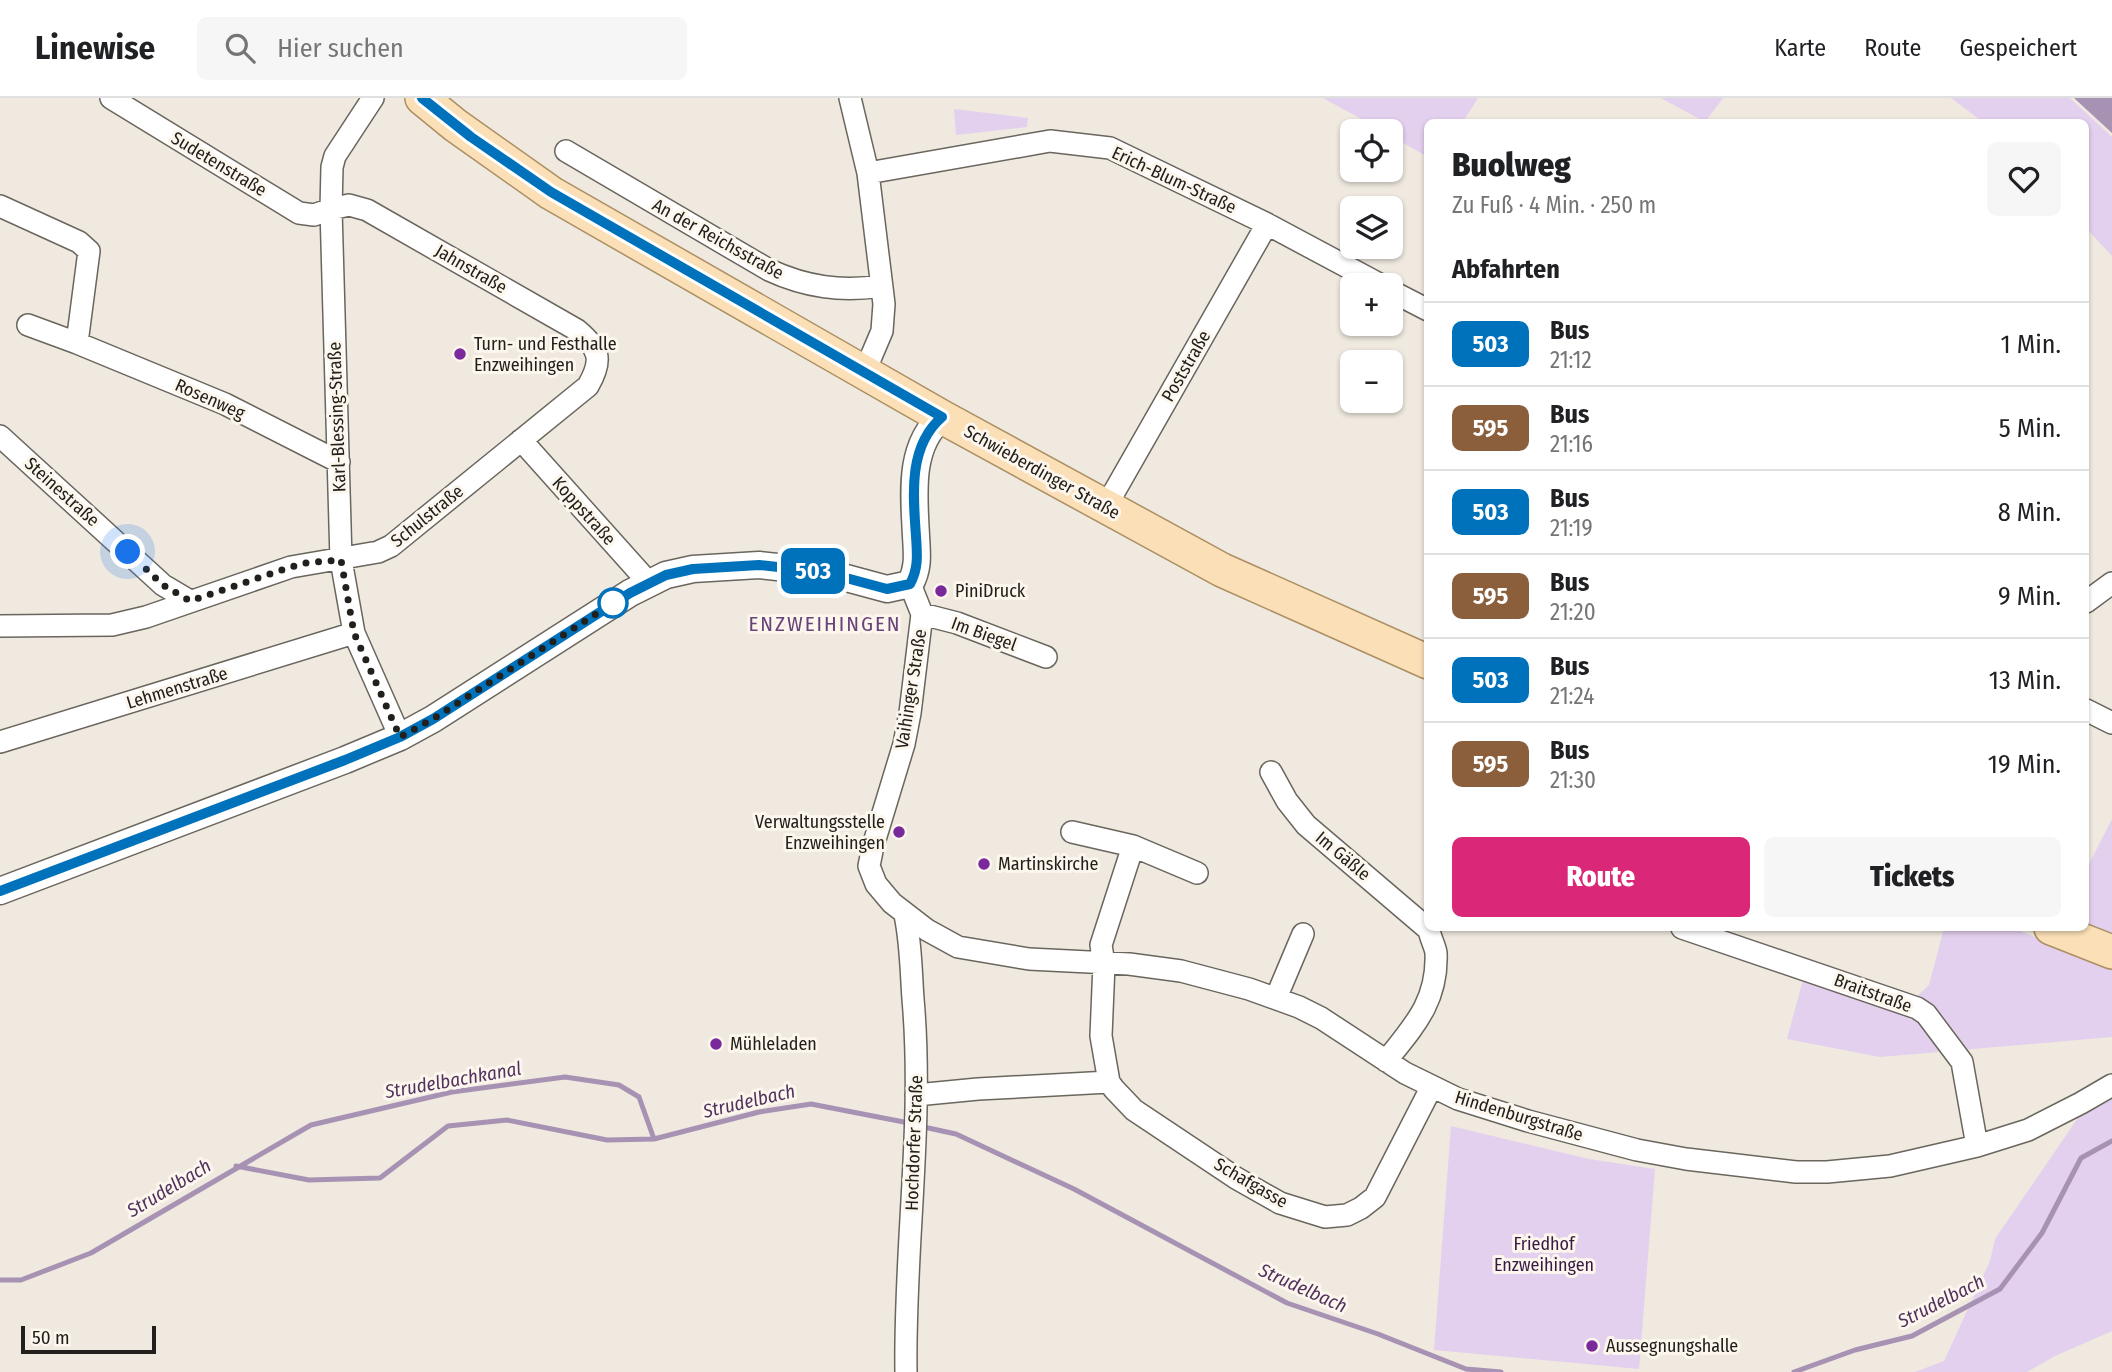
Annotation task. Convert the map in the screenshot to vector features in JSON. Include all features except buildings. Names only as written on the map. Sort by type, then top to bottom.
[{"type":"main road","name":"Schwieberdinger Straße","points":[[422,98],[455,125],[551,192],[942,417],[1222,570],[1424,660]]},
{"type":"main road","points":[[2059,931],[2112,952]]},
{"type":"street","name":"Sudetenstraße","points":[[111,98],[299,213],[314,215],[331,209]]},
{"type":"street","name":"Karl-Blessing-Straße","points":[[373,98],[335,156],[332,167],[341,560],[354,633],[400,737]]},
{"type":"street","points":[[850,98],[868,173],[884,304],[882,331],[865,371]]},
{"type":"street","name":"Erich-Blum-Straße","points":[[868,173],[1050,141],[1110,148],[1268,224],[1359,273]]},
{"type":"street","name":"An der Reichsstraße","points":[[566,151],[787,278],[824,288],[881,286]]},
{"type":"street","points":[[0,205],[79,242],[89,251],[77,343]]},
{"type":"street","name":"Jahnstraße","points":[[331,209],[349,205],[367,210],[577,330],[590,341],[598,355]]},
{"type":"street","name":"Poststraße","points":[[1105,508],[1268,224]]},
{"type":"street","points":[[1403,297],[1424,308]]},
{"type":"street","name":"Rosenweg","points":[[28,326],[77,343],[225,404],[339,462]]},
{"type":"street","name":"Schulstraße","points":[[0,626],[112,625],[305,563],[341,560],[378,552],[391,546],[588,386],[596,372],[598,355]]},
{"type":"street","points":[[0,891],[400,737],[433,719],[646,584],[666,575],[693,569],[759,565],[824,572],[887,589],[910,584],[917,565],[914,488],[918,458],[925,435],[942,417]]},
{"type":"street","name":"Steinestraße","points":[[0,436],[163,585],[190,601]]},
{"type":"street","name":"Koppstraße","points":[[521,440],[641,574],[646,584]]},
{"type":"street","points":[[2089,600],[2112,583]]},
{"type":"street","name":"Vaihinger Straße","points":[[876,884],[869,866],[904,744],[914,687],[922,614],[910,584]]},
{"type":"street","name":"Im Biegel","points":[[922,614],[957,623],[1046,657]]},
{"type":"street","name":"Lehmenstraße","points":[[0,742],[354,633]]},
{"type":"street","points":[[2089,712],[2112,723]]},
{"type":"street","name":"Im Gäßle","points":[[1271,772],[1287,801],[1306,825],[1424,925]]},
{"type":"street","points":[[1072,832],[1133,846],[1198,873]]},
{"type":"street","name":"Schafgasse","points":[[1133,846],[1101,945],[1104,964],[1101,1036],[1110,1082],[1134,1110],[1236,1178],[1280,1203],[1325,1217],[1347,1215],[1375,1197],[1432,1088]]},
{"type":"street","name":"Hindenburgstraße","points":[[876,884],[905,915],[958,947],[1029,959],[1129,964],[1181,971],[1276,998],[1321,1018],[1432,1088],[1472,1105],[1637,1150],[1686,1159],[1796,1172],[1891,1167],[1977,1146],[2028,1130],[2112,1085]]},
{"type":"street","name":"Hochdorfer Straße","points":[[905,915],[911,942],[916,1095],[905,1319],[906,1372]]},
{"type":"street","points":[[1386,1061],[1429,1003],[1435,982],[1436,950],[1429,931]]},
{"type":"street","name":"Braitstraße","points":[[1691,931],[1865,989],[1917,1008],[1926,1014],[1962,1062],[1977,1146]]},
{"type":"street","points":[[1276,998],[1303,934]]},
{"type":"street","points":[[916,1095],[978,1088],[1110,1082]]},
{"type":"green space","points":[[1323,98],[1478,98],[1465,119],[1424,119],[1424,155],[1403,143],[1403,119],[1361,119]]},
{"type":"green space","points":[[1661,98],[1723,98],[1707,119],[1700,119]]},
{"type":"green space","points":[[1951,98],[2070,98],[2112,137],[2112,256],[2089,231],[2089,119],[1979,119]]},
{"type":"green space","points":[[954,109],[1028,118],[1027,127],[956,135]]},
{"type":"green space","points":[[2112,819],[2112,940],[2089,929],[2089,864]]},
{"type":"green space","points":[[1943,931],[2020,931],[2112,969],[2112,1037],[1880,1057],[1787,1039],[1807,965],[1912,1001],[1929,985]]},
{"type":"green space","points":[[2112,1096],[2112,1331],[2055,1356],[2027,1372],[1915,1372],[1944,1361],[1990,1261],[1995,1239],[2082,1112]]},
{"type":"green space","name":"Friedhof Enzweihingen","points":[[1451,1126],[1589,1159],[1655,1169],[1639,1369],[1434,1350]]},
{"type":"shaded area","points":[[2074,98],[2112,98],[2112,133]]},
{"type":"waterway","name":"Strudelbachkanal","points":[[0,1280],[21,1280],[91,1253],[311,1125],[452,1092],[565,1077],[619,1085],[639,1097],[654,1139]]},
{"type":"waterway","name":"Strudelbach","points":[[236,1166],[309,1180],[380,1178],[448,1126],[507,1120],[607,1140],[654,1139],[759,1112],[811,1104],[909,1123]]},
{"type":"waterway","name":"Strudelbach","points":[[919,1126],[956,1134],[1074,1189],[1287,1303],[1378,1334],[1466,1369],[1501,1372]]},
{"type":"waterway","name":"Strudelbach","points":[[1794,1372],[1855,1350],[1912,1336],[2000,1289],[2042,1233],[2081,1158],[2112,1141]]},
{"type":"bus line","name":"503","points":[[0,891],[377,748],[433,719],[630,593],[666,575],[693,569],[759,565],[824,572],[887,589],[910,584],[915,575],[917,565],[914,488],[917,467],[925,435],[942,417],[551,192],[519,172],[422,98]]},
{"type":"place","name":"Turn- und Festhalle Enzweihingen","points":[[460,354]]},
{"type":"place","name":"PiniDruck","points":[[941,591]]},
{"type":"place","name":"Verwaltungsstelle Enzweihingen","points":[[899,832]]},
{"type":"place","name":"Martinskirche","points":[[984,864]]},
{"type":"place","name":"Mühleladen","points":[[716,1044]]},
{"type":"place","name":"Aussegnungshalle","points":[[1592,1346]]},
{"type":"district","name":"ENZWEIHINGEN","points":[[825,624]]},
{"type":"route","points":[[128,552],[163,585],[190,601],[305,563],[341,560],[354,633],[400,737],[433,719],[613,603]]}]
